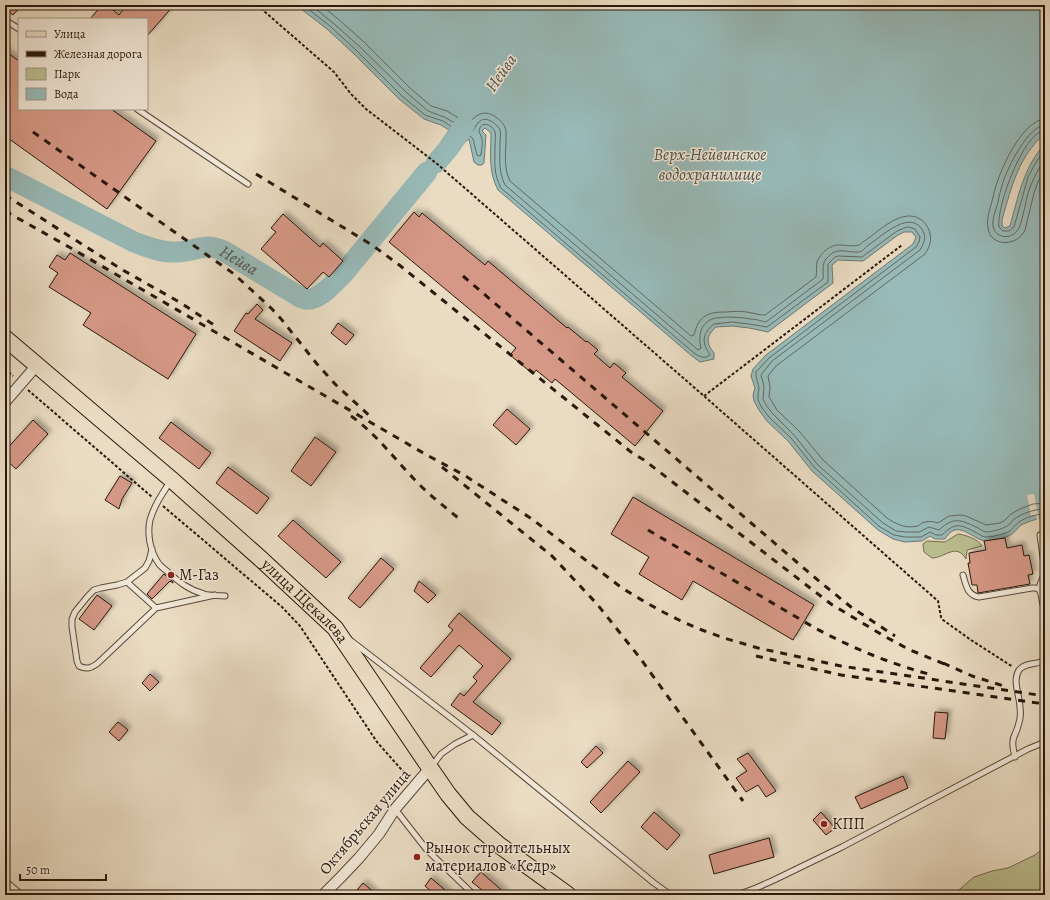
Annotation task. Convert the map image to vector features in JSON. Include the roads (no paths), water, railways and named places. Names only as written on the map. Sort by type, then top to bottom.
[{"type":"main road","name":"улица Щекалева","points":[[5,338],[172,480],[262,560],[335,628],[448,794],[467,817],[499,845],[568,895]]},
{"type":"street","points":[[5,402],[37,365]]},
{"type":"street","name":"Октябрьская улица","points":[[323,895],[359,858],[379,834],[394,809],[430,768]]},
{"type":"street","points":[[5,884],[18,895]]},
{"type":"lane","points":[[5,20],[18,28]]},
{"type":"lane","points":[[138,110],[248,184]]},
{"type":"lane","points":[[172,480],[153,510],[150,520],[149,529],[152,549],[159,564],[178,582],[194,591],[206,595],[225,596]]},
{"type":"lane","points":[[1040,535],[1045,572],[1040,585],[1040,590],[1045,614]]},
{"type":"lane","points":[[152,549],[149,561],[144,568],[127,582],[94,590],[75,612],[72,619],[72,628],[79,666],[87,668],[98,663],[156,608],[215,595]]},
{"type":"lane","points":[[962,575],[967,589],[974,596],[979,597],[1032,588],[1040,590]]},
{"type":"lane","points":[[127,582],[156,608]]},
{"type":"lane","points":[[335,628],[473,735],[654,883],[673,895]]},
{"type":"lane","points":[[1015,757],[1013,742],[1020,714],[1017,679],[1020,670],[1027,665],[1045,660]]},
{"type":"lane","points":[[430,768],[441,754],[450,747],[473,735]]},
{"type":"lane","points":[[737,895],[774,880],[835,850],[1045,742]]},
{"type":"lane","points":[[394,809],[427,850],[474,895]]},
{"type":"water","name":"Верх-Нейвинское водохранилище","points":[[296,5],[1045,5],[1045,133],[1028,152],[1022,162],[1013,184],[1002,220],[1002,226],[1005,228],[1010,226],[1019,193],[1027,172],[1032,162],[1045,144],[1045,517],[1021,525],[1007,537],[999,539],[983,541],[964,531],[956,530],[952,531],[945,539],[935,539],[930,536],[922,541],[905,542],[893,539],[878,530],[812,471],[788,441],[766,420],[754,401],[753,395],[755,388],[751,376],[753,369],[766,355],[913,244],[916,237],[912,232],[904,232],[898,235],[863,261],[838,260],[832,265],[833,283],[768,332],[732,326],[716,327],[710,333],[708,340],[708,343],[714,353],[714,359],[700,362],[498,190],[491,169],[491,133],[485,128],[482,131],[486,135],[484,163],[482,165],[478,165],[474,162],[469,139],[452,153],[441,142],[449,130],[441,125],[424,119],[399,99],[327,29]]},
{"type":"waterway","name":"Нейва","points":[[436,163],[464,126]]},
{"type":"waterway","name":"Нейва","points":[[5,176],[134,242],[161,251],[172,252],[181,252],[209,247],[215,248],[224,251],[300,297],[304,299],[311,299],[321,294],[343,274],[427,172]]},
{"type":"railway","points":[[33,132],[234,274],[272,309],[336,385],[373,419]]},
{"type":"railway","points":[[256,174],[372,245],[398,264],[631,452],[644,460],[831,604],[910,650],[947,665]]},
{"type":"railway","points":[[5,195],[121,269],[181,303],[214,325]]},
{"type":"railway","points":[[5,211],[425,454],[464,475],[532,519],[622,588],[683,622],[724,638],[758,648],[841,666],[1045,696]]},
{"type":"railway","points":[[463,276],[820,582],[851,607],[895,636]]},
{"type":"railway","points":[[351,416],[376,438],[425,490],[462,521]]},
{"type":"railway","points":[[442,467],[552,556],[597,604],[640,658],[743,801]]},
{"type":"railway","points":[[648,530],[815,628],[857,649],[887,661],[932,675]]},
{"type":"railway","points":[[756,656],[841,675],[1045,704]]},
{"type":"railway","points":[[943,663],[972,676],[1004,686]]},
{"type":"place","name":"М-Газ","points":[[171,575]]},
{"type":"place","name":"КПП","points":[[824,824]]},
{"type":"place","name":"Рынок строительных материалов «Кедр»","points":[[417,857]]}]
